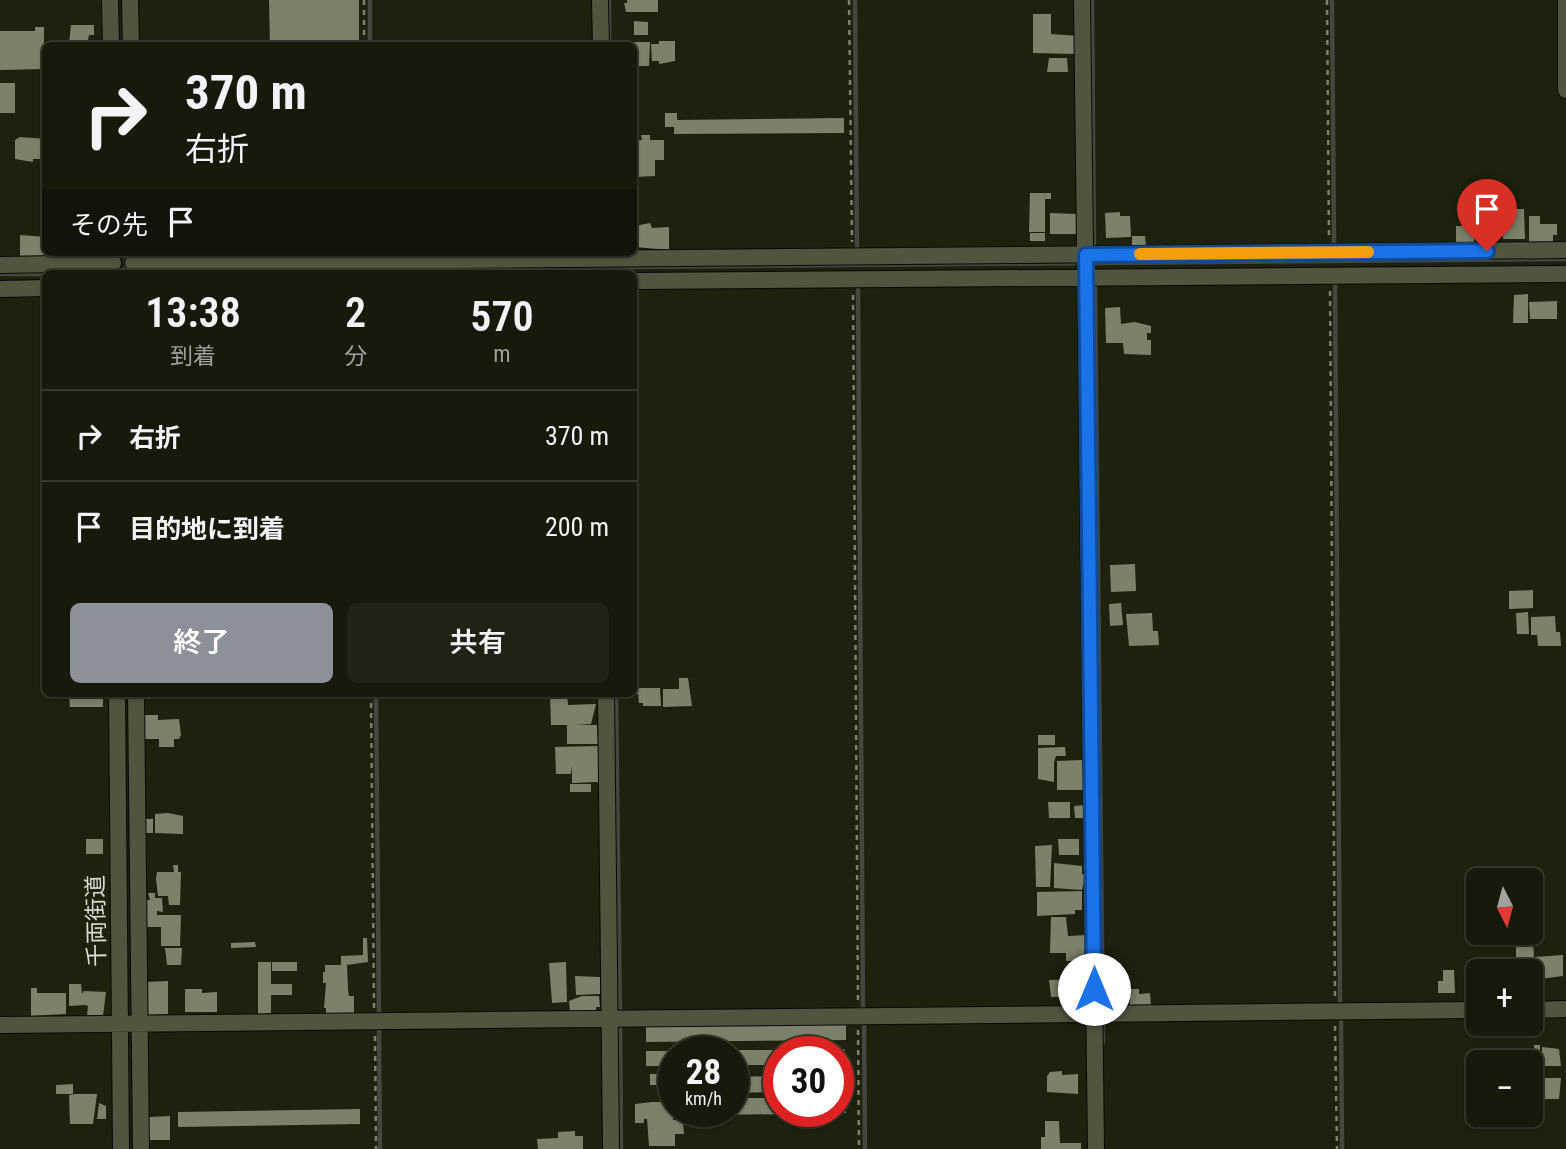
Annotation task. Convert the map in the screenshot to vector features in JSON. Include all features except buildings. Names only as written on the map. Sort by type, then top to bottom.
[{"type":"street","points":[[110,0],[111,42]]},
{"type":"street","points":[[130,0],[131,42]]},
{"type":"street","points":[[600,0],[601,42]]},
{"type":"street","points":[[1083,0],[1100,1015],[1096,1149]]},
{"type":"street","points":[[1566,0],[1566,90]]},
{"type":"street","points":[[133,263],[365,267],[605,261],[854,266],[1329,263],[1566,250]]},
{"type":"street","points":[[0,265],[113,263]]},
{"type":"street","points":[[637,281],[854,266],[1329,263],[1566,274]]},
{"type":"street","points":[[0,289],[42,288]]},
{"type":"street","name":"千両街道","points":[[117,697],[131,1024],[121,1149]]},
{"type":"street","points":[[136,697],[131,1024],[141,1149]]},
{"type":"street","points":[[606,697],[616,1019],[611,1149]]},
{"type":"street","points":[[1543,1010],[1566,1009]]},
{"type":"street","points":[[0,1025],[1466,1010]]},
{"type":"path","points":[[364,0],[364,42]]},
{"type":"path","points":[[849,0],[854,266],[859,1149]]},
{"type":"path","points":[[1327,0],[1337,1149]]},
{"type":"path","points":[[371,697],[376,1149]]},
{"type":"waterway","points":[[370,0],[370,42]]},
{"type":"waterway","points":[[609,0],[609,42]]},
{"type":"waterway","points":[[855,0],[857,252]]},
{"type":"waterway","points":[[1092,0],[1094,248]]},
{"type":"waterway","points":[[1332,0],[1334,243]]},
{"type":"waterway","points":[[126,256],[126,270]]},
{"type":"waterway","points":[[258,270],[1566,259]]},
{"type":"waterway","points":[[0,274],[42,274]]},
{"type":"waterway","points":[[1095,285],[1103,1043]]},
{"type":"waterway","points":[[1335,285],[1340,1006]]},
{"type":"waterway","points":[[858,290],[863,1011]]},
{"type":"waterway","points":[[376,697],[379,1017]]},
{"type":"waterway","points":[[616,697],[620,1015]]},
{"type":"waterway","points":[[1341,1017],[1342,1149]]},
{"type":"waterway","points":[[864,1022],[865,1149]]},
{"type":"waterway","points":[[620,1024],[621,1149]]},
{"type":"waterway","points":[[379,1027],[380,1149]]},
{"type":"slow traffic","points":[[1140,254],[1368,252]]},
{"type":"route","points":[[1094,989],[1086,255],[1487,251]]}]
